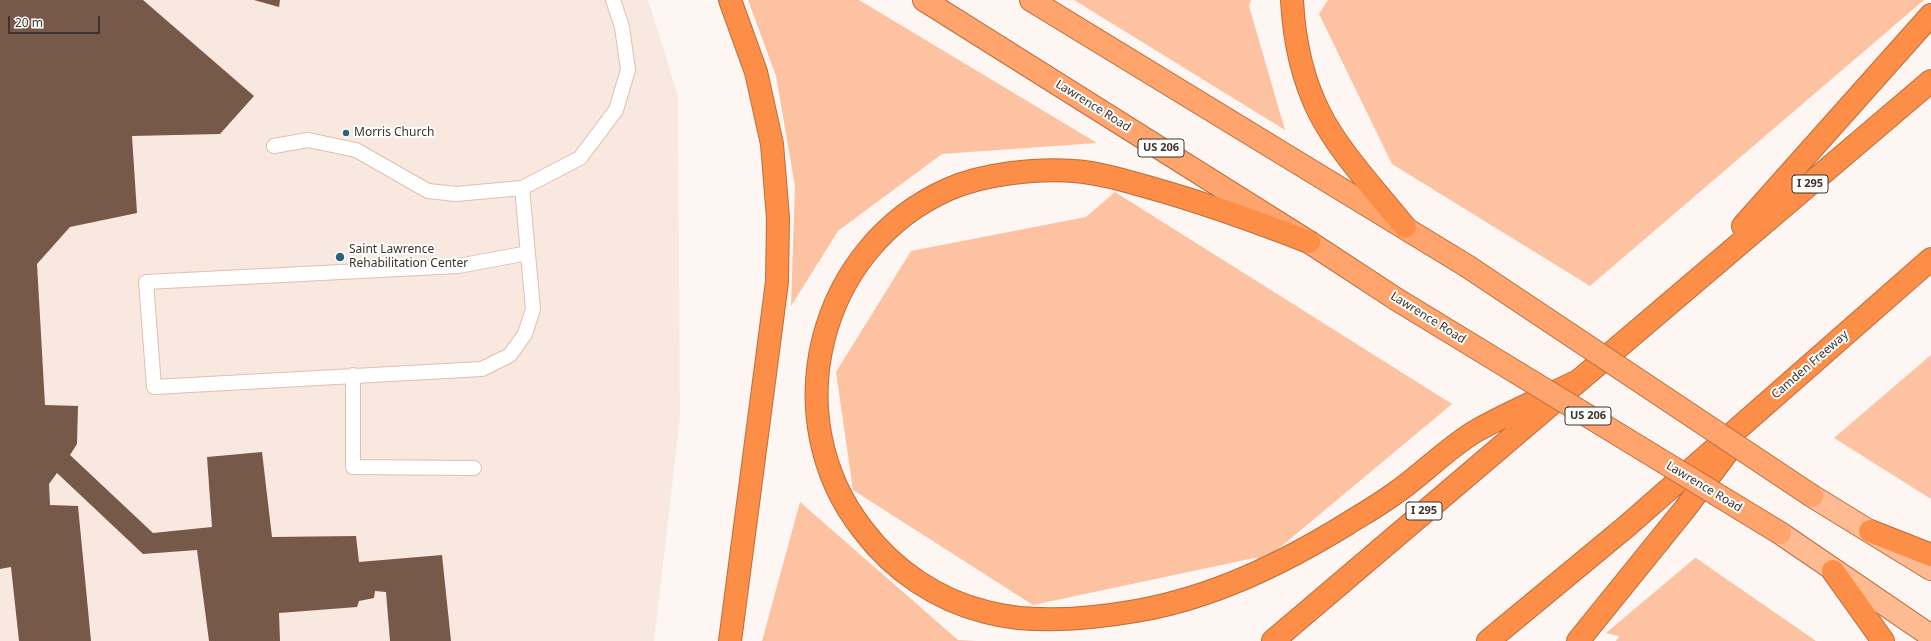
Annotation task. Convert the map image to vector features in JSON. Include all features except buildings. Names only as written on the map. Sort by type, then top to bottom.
[{"type":"highway","points":[[730,0],[756,72],[772,144],[778,218],[777,282],[730,641]]},
{"type":"highway","name":"Lawrence Road","points":[[924,0],[1309,242],[1396,299],[1780,533]]},
{"type":"highway","points":[[1031,0],[1467,266],[1812,496]]},
{"type":"highway","points":[[1292,0],[1294,32],[1303,73],[1319,113],[1342,148],[1405,227]]},
{"type":"highway","points":[[1689,287],[1931,15]]},
{"type":"highway","name":"I 295","points":[[1273,641],[1931,81]]},
{"type":"highway","points":[[1309,242],[1227,211],[1162,191],[1114,178],[1073,171],[1028,172],[972,181],[947,190],[913,209],[883,234],[853,270],[833,308],[820,350],[816,392],[820,439],[832,477],[851,515],[877,549],[910,578],[947,599],[984,612],[1018,618],[1076,618],[1136,611],[1190,598],[1250,577],[1307,548],[1394,495],[1473,432],[1576,382]]},
{"type":"highway","points":[[1859,323],[1931,259]]},
{"type":"highway","points":[[1859,323],[1931,270]]},
{"type":"highway","name":"Camden Freeway","points":[[1761,407],[1859,323]]},
{"type":"highway","points":[[1488,641],[1627,526],[1761,407]]},
{"type":"highway","points":[[1578,641],[1684,510],[1761,407]]},
{"type":"highway","points":[[1870,531],[1931,555]]},
{"type":"highway","points":[[1833,571],[1883,641]]},
{"type":"main road","points":[[1812,496],[1931,569]]},
{"type":"main road","name":"Lawrence Road","points":[[1780,533],[1833,571],[1931,636]]},
{"type":"lane","points":[[274,146],[308,140],[356,150],[428,191],[456,194],[522,188],[580,158],[616,110],[628,70],[622,27],[613,0]]},
{"type":"lane","points":[[522,188],[528,253],[533,309],[525,334],[510,355],[482,369],[154,387],[146,282],[458,266],[528,253]]},
{"type":"lane","points":[[353,375],[353,467],[474,468]]},
{"type":"shaded area","name":"Saint Lawrence Rehabilitation Center","points":[[0,0],[648,0],[678,96],[680,417],[654,641],[0,641]]},
{"type":"shaded area","points":[[748,0],[859,0],[1097,143],[942,154],[838,231],[791,306],[795,186],[776,76]]},
{"type":"shaded area","points":[[1074,0],[1251,0],[1249,6],[1285,130]]},
{"type":"shaded area","points":[[1328,0],[1924,0],[1590,286],[1392,164],[1319,14]]},
{"type":"shaded area","points":[[1115,192],[1452,404],[1265,560],[1254,558],[1033,605],[853,490],[836,372],[911,251],[1086,217]]},
{"type":"shaded area","points":[[1931,355],[1931,499],[1834,438]]},
{"type":"shaded area","points":[[800,502],[958,640],[977,641],[762,641]]},
{"type":"shaded area","points":[[1695,558],[1816,641],[1616,641],[1619,636],[1606,633]]},
{"type":"place","name":"Morris Church","points":[[346,133]]},
{"type":"place","name":"Saint Lawrence Rehabilitation Center","points":[[340,257]]}]
